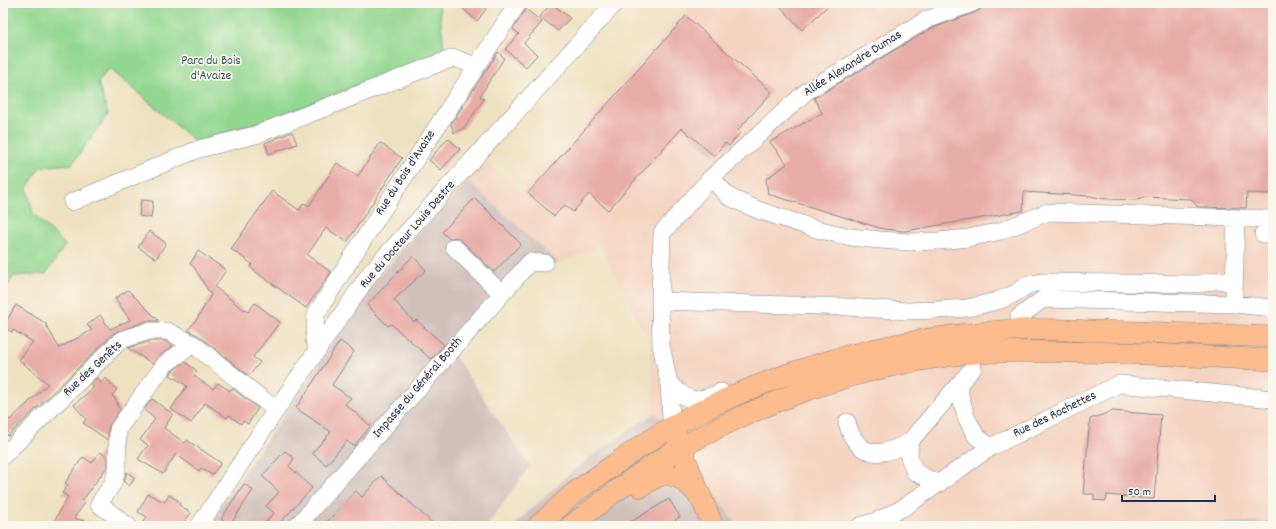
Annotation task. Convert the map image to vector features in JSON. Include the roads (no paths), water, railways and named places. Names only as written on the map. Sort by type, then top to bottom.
[{"type":"main road","points":[[538,526],[575,493],[639,447],[673,427],[731,397],[787,375],[832,360],[901,344],[947,336],[1030,330],[1129,332],[1273,338]]},
{"type":"main road","points":[[571,526],[622,486],[680,448],[740,418],[785,397],[822,384],[894,366],[962,354],[994,352],[1092,352],[1273,360]]},
{"type":"main road","points":[[680,448],[684,436],[763,394],[787,375]]},
{"type":"main road","points":[[673,427],[680,448],[713,526]]},
{"type":"main road","points":[[559,526],[572,512],[622,472],[666,444],[671,437],[673,427]]},
{"type":"main road","points":[[584,526],[637,489],[653,479],[667,474],[680,479],[689,485],[703,501]]},
{"type":"street","name":"Rue du Bois d'Avaize","points":[[318,350],[314,339],[316,314],[360,243],[518,3]]},
{"type":"street","name":"Rue du Docteur Louis Destre","points":[[199,526],[276,410],[371,272],[615,3]]},
{"type":"street","name":"Allée Alexandre Dumas","points":[[673,427],[671,419],[669,383],[661,345],[660,301],[662,233],[711,178],[807,91],[926,20],[973,3]]},
{"type":"street","points":[[72,202],[199,149],[255,135],[439,63],[454,58],[476,66]]},
{"type":"street","points":[[711,178],[729,197],[758,210],[816,229],[851,237],[909,242],[968,238],[1001,231],[1029,221],[1048,212],[1273,219]]},
{"type":"street","points":[[1234,304],[1236,219]]},
{"type":"street","points":[[454,248],[502,294]]},
{"type":"street","name":"Impasse du Général Booth","points":[[297,526],[530,262],[545,263]]},
{"type":"street","points":[[660,301],[848,307],[907,311],[967,308],[997,301],[1012,295],[1028,285],[1042,282],[1198,284],[1221,280],[1228,281],[1234,286]]},
{"type":"street","points":[[1019,317],[1043,299],[1234,304],[1267,308]]},
{"type":"street","name":"Rue des Genêts","points":[[3,456],[121,340],[149,331],[167,331],[193,344],[276,410]]},
{"type":"street","points":[[128,526],[99,504],[117,470],[118,429],[165,364],[193,344]]},
{"type":"street","points":[[847,422],[855,441],[863,448],[881,453],[898,448],[910,441],[973,368]]},
{"type":"street","points":[[669,383],[689,399],[699,400],[761,376],[774,374],[787,375]]},
{"type":"street","name":"Rue des Rochettes","points":[[860,526],[879,520],[903,508],[991,447],[1119,384],[1273,399]]},
{"type":"street","points":[[958,386],[966,417],[976,436],[991,447]]},
{"type":"street","points":[[903,508],[911,496],[914,485],[915,472],[909,457],[910,441]]},
{"type":"street","points":[[915,472],[939,484]]},
{"type":"street","points":[[703,501],[724,526]]},
{"type":"park label","name":"Parc du Bois d'Avaize","points":[[211,68]]}]
